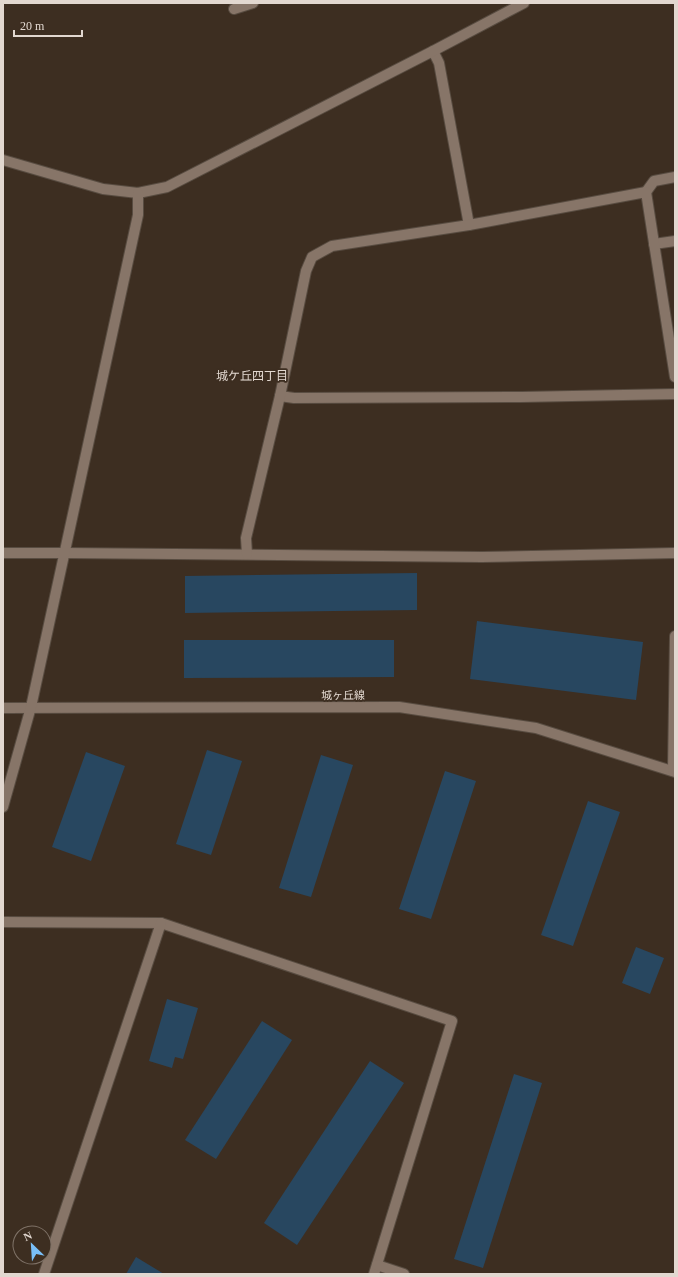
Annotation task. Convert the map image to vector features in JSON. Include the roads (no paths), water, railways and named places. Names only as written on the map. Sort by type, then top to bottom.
[{"type":"street","points":[[234,9],[253,3]]},
{"type":"street","points":[[3,160],[103,189],[138,193],[167,187],[524,3]]},
{"type":"street","points":[[433,51],[439,63],[469,225]]},
{"type":"street","points":[[247,554],[246,538],[280,396],[306,271],[312,257],[332,246],[469,225],[646,192],[654,181],[675,177]]},
{"type":"street","points":[[646,192],[675,377]]},
{"type":"street","points":[[3,807],[5,791],[31,707],[65,553],[138,215],[138,193]]},
{"type":"street","points":[[654,244],[675,241]]},
{"type":"street","points":[[280,396],[294,398],[521,398],[675,394]]},
{"type":"street","points":[[3,554],[247,554],[482,557],[675,553]]},
{"type":"street","points":[[674,771],[675,636]]},
{"type":"street","name":"城ヶ丘線","points":[[3,708],[399,707],[536,728],[674,771]]},
{"type":"street","points":[[3,922],[161,923],[452,1021],[376,1269],[404,1274]]},
{"type":"street","points":[[44,1274],[161,923]]},
{"type":"district","name":"城ケ丘四丁目","points":[[252,376]]}]
